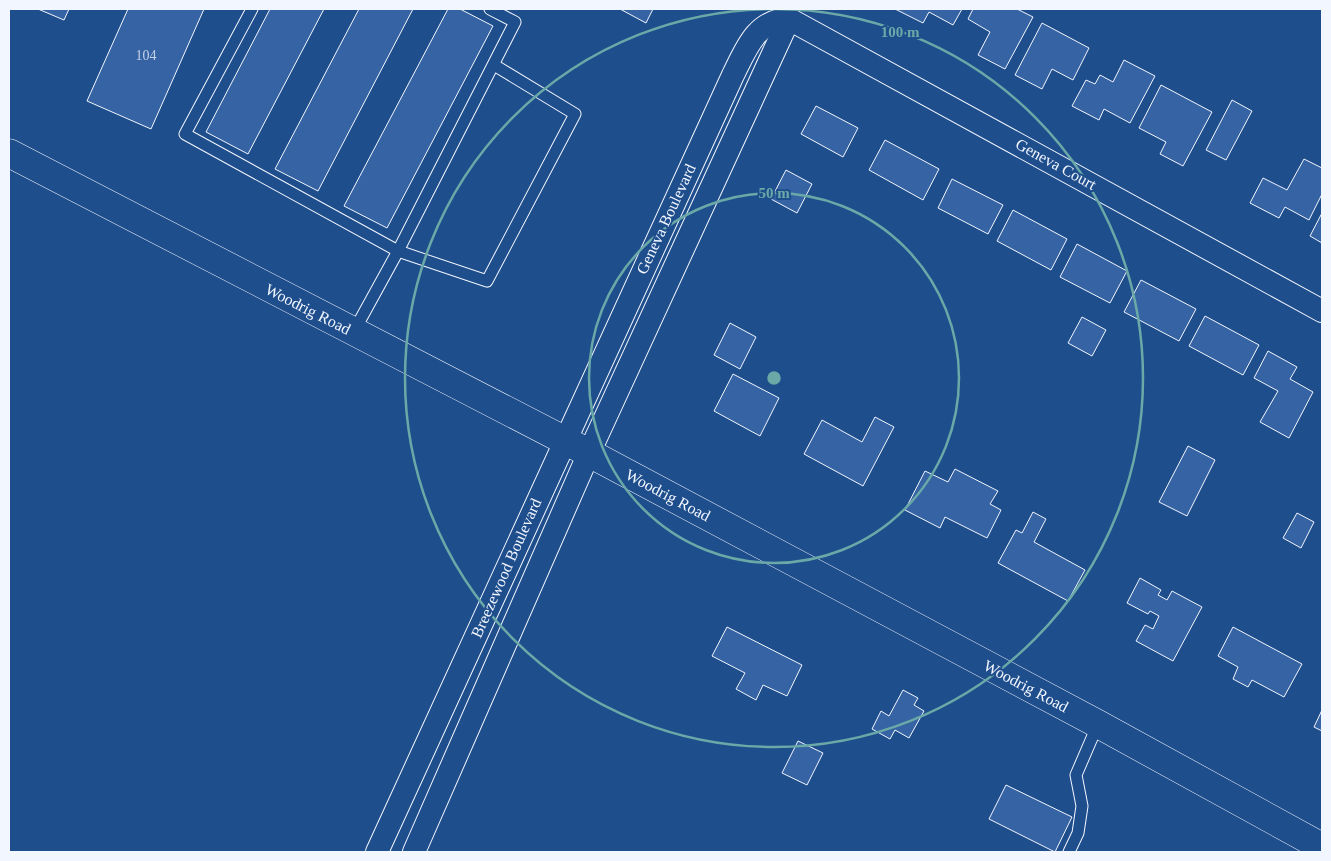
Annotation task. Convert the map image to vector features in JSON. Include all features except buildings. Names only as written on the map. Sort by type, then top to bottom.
[{"type":"street","name":"Geneva Court","points":[[789,19],[1322,311]]},
{"type":"street","name":"Geneva Boulevard","points":[[564,440],[747,46],[758,30],[771,23],[789,19]]},
{"type":"street","name":"Breezewood Boulevard","points":[[414,852],[589,453],[789,19]]},
{"type":"street","name":"Woodrig Road","points":[[9,153],[353,333],[589,453],[1098,724],[1322,847]]},
{"type":"street","name":"Breezewood Boulevard","points":[[377,852],[564,440]]},
{"type":"street","points":[[448,695],[477,708]]},
{"type":"lane","points":[[252,9],[186,134],[398,251],[488,281],[575,114],[494,64]]},
{"type":"lane","points":[[353,333],[398,251],[515,22],[490,9]]},
{"type":"lane","points":[[1069,852],[1078,833],[1082,806],[1076,775],[1098,724]]}]
